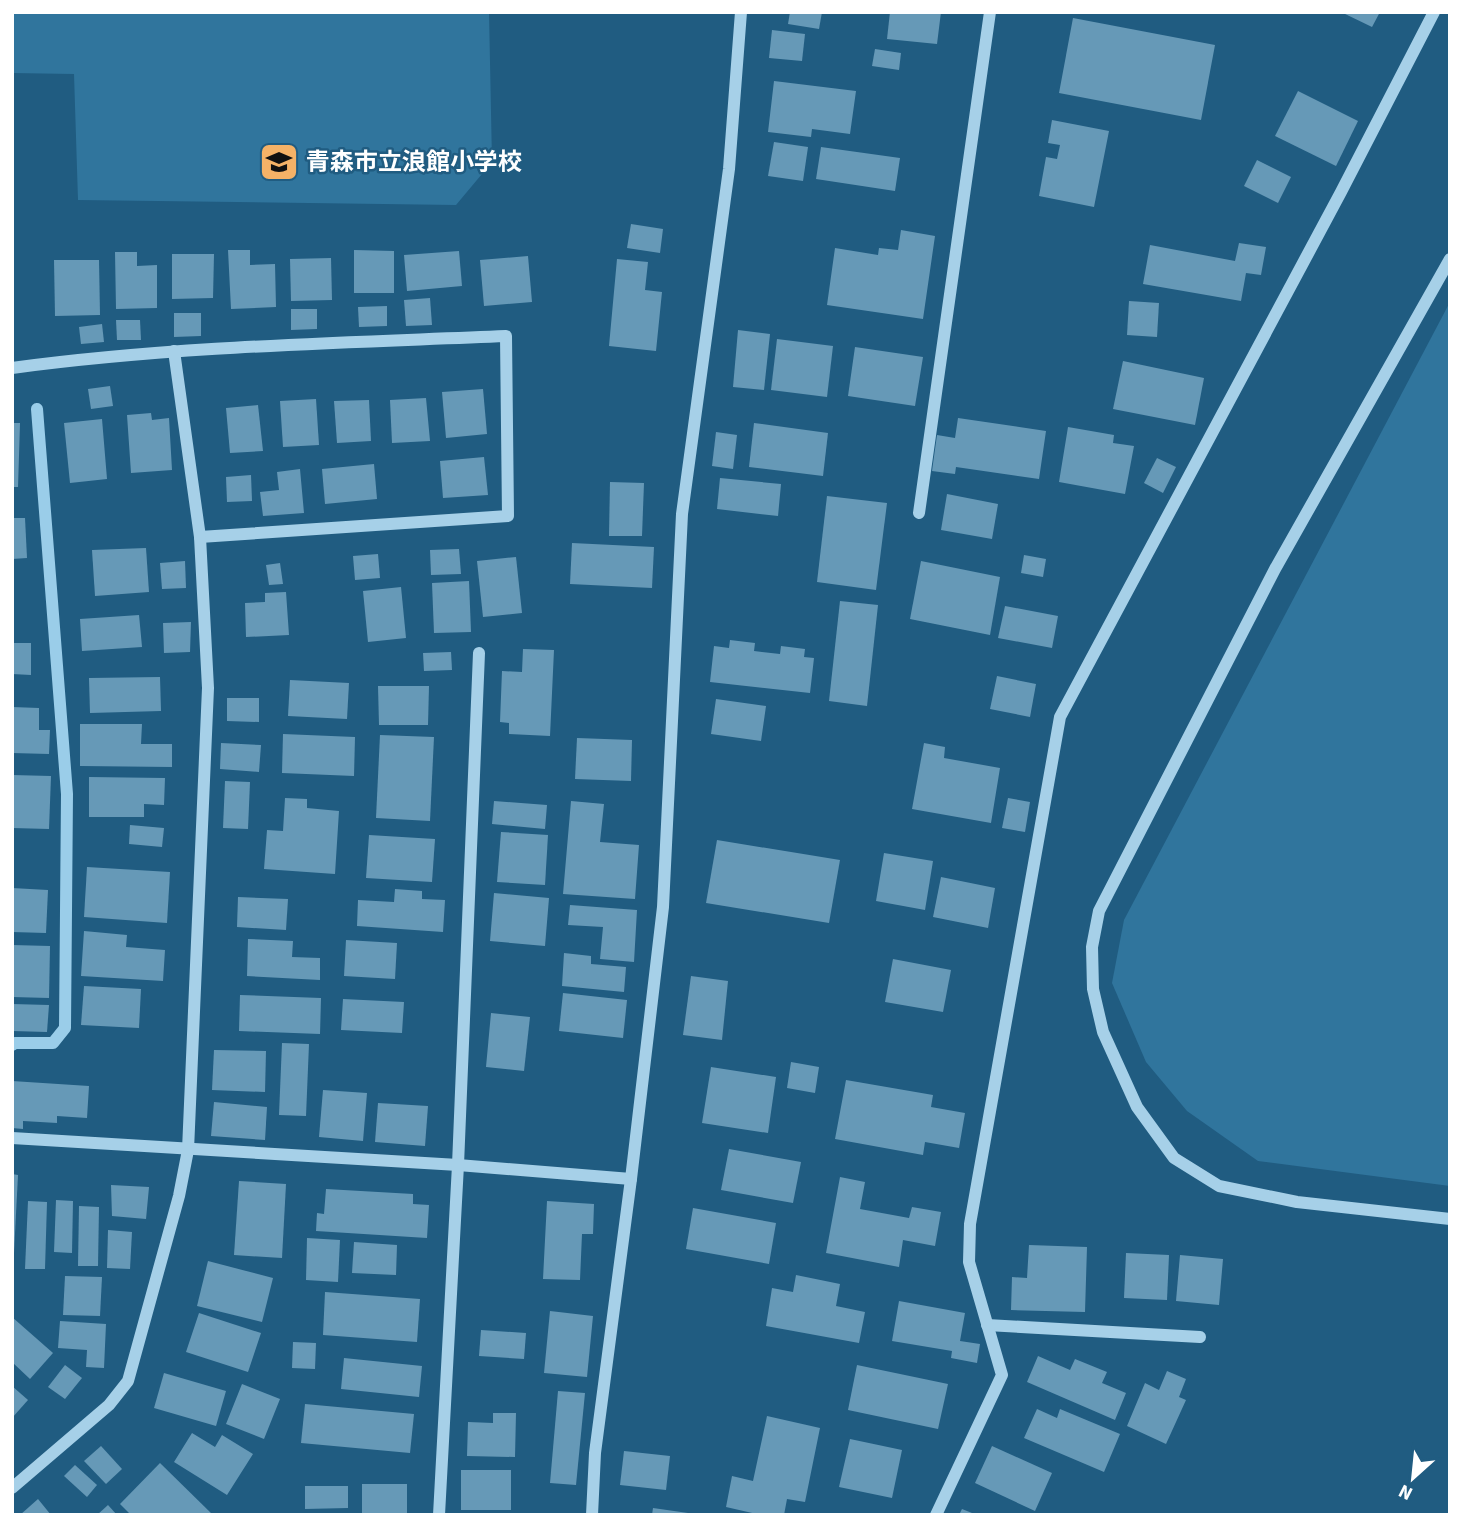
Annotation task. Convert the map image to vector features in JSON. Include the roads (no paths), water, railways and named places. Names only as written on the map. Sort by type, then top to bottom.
[{"type":"street","points":[[592,1515],[595,1453],[663,907],[682,514],[729,169],[741,12]]},
{"type":"street","points":[[919,513],[990,12]]},
{"type":"street","points":[[936,1515],[1002,1375],[969,1262],[970,1224],[1060,717],[1335,204],[1434,12]]},
{"type":"street","points":[[1450,259],[1275,569],[1099,912],[1092,947],[1093,989],[1103,1032],[1137,1107],[1174,1158],[1219,1186],[1297,1202],[1450,1219]]},
{"type":"street","points":[[12,368],[85,358],[174,351],[506,336],[508,516],[200,537]]},
{"type":"street","points":[[12,1488],[108,1405],[128,1381],[179,1196],[188,1150],[208,688],[200,537],[174,351]]},
{"type":"street","points":[[439,1515],[458,1165],[479,653]]},
{"type":"street","points":[[12,1138],[458,1165],[631,1179]]},
{"type":"street","points":[[987,1325],[1200,1337]]},
{"type":"waterway","points":[[12,1045],[53,1043],[65,1028],[67,794],[37,409]]},
{"type":"place","name":"青森市立浪館小学校","points":[[279,162]]}]
